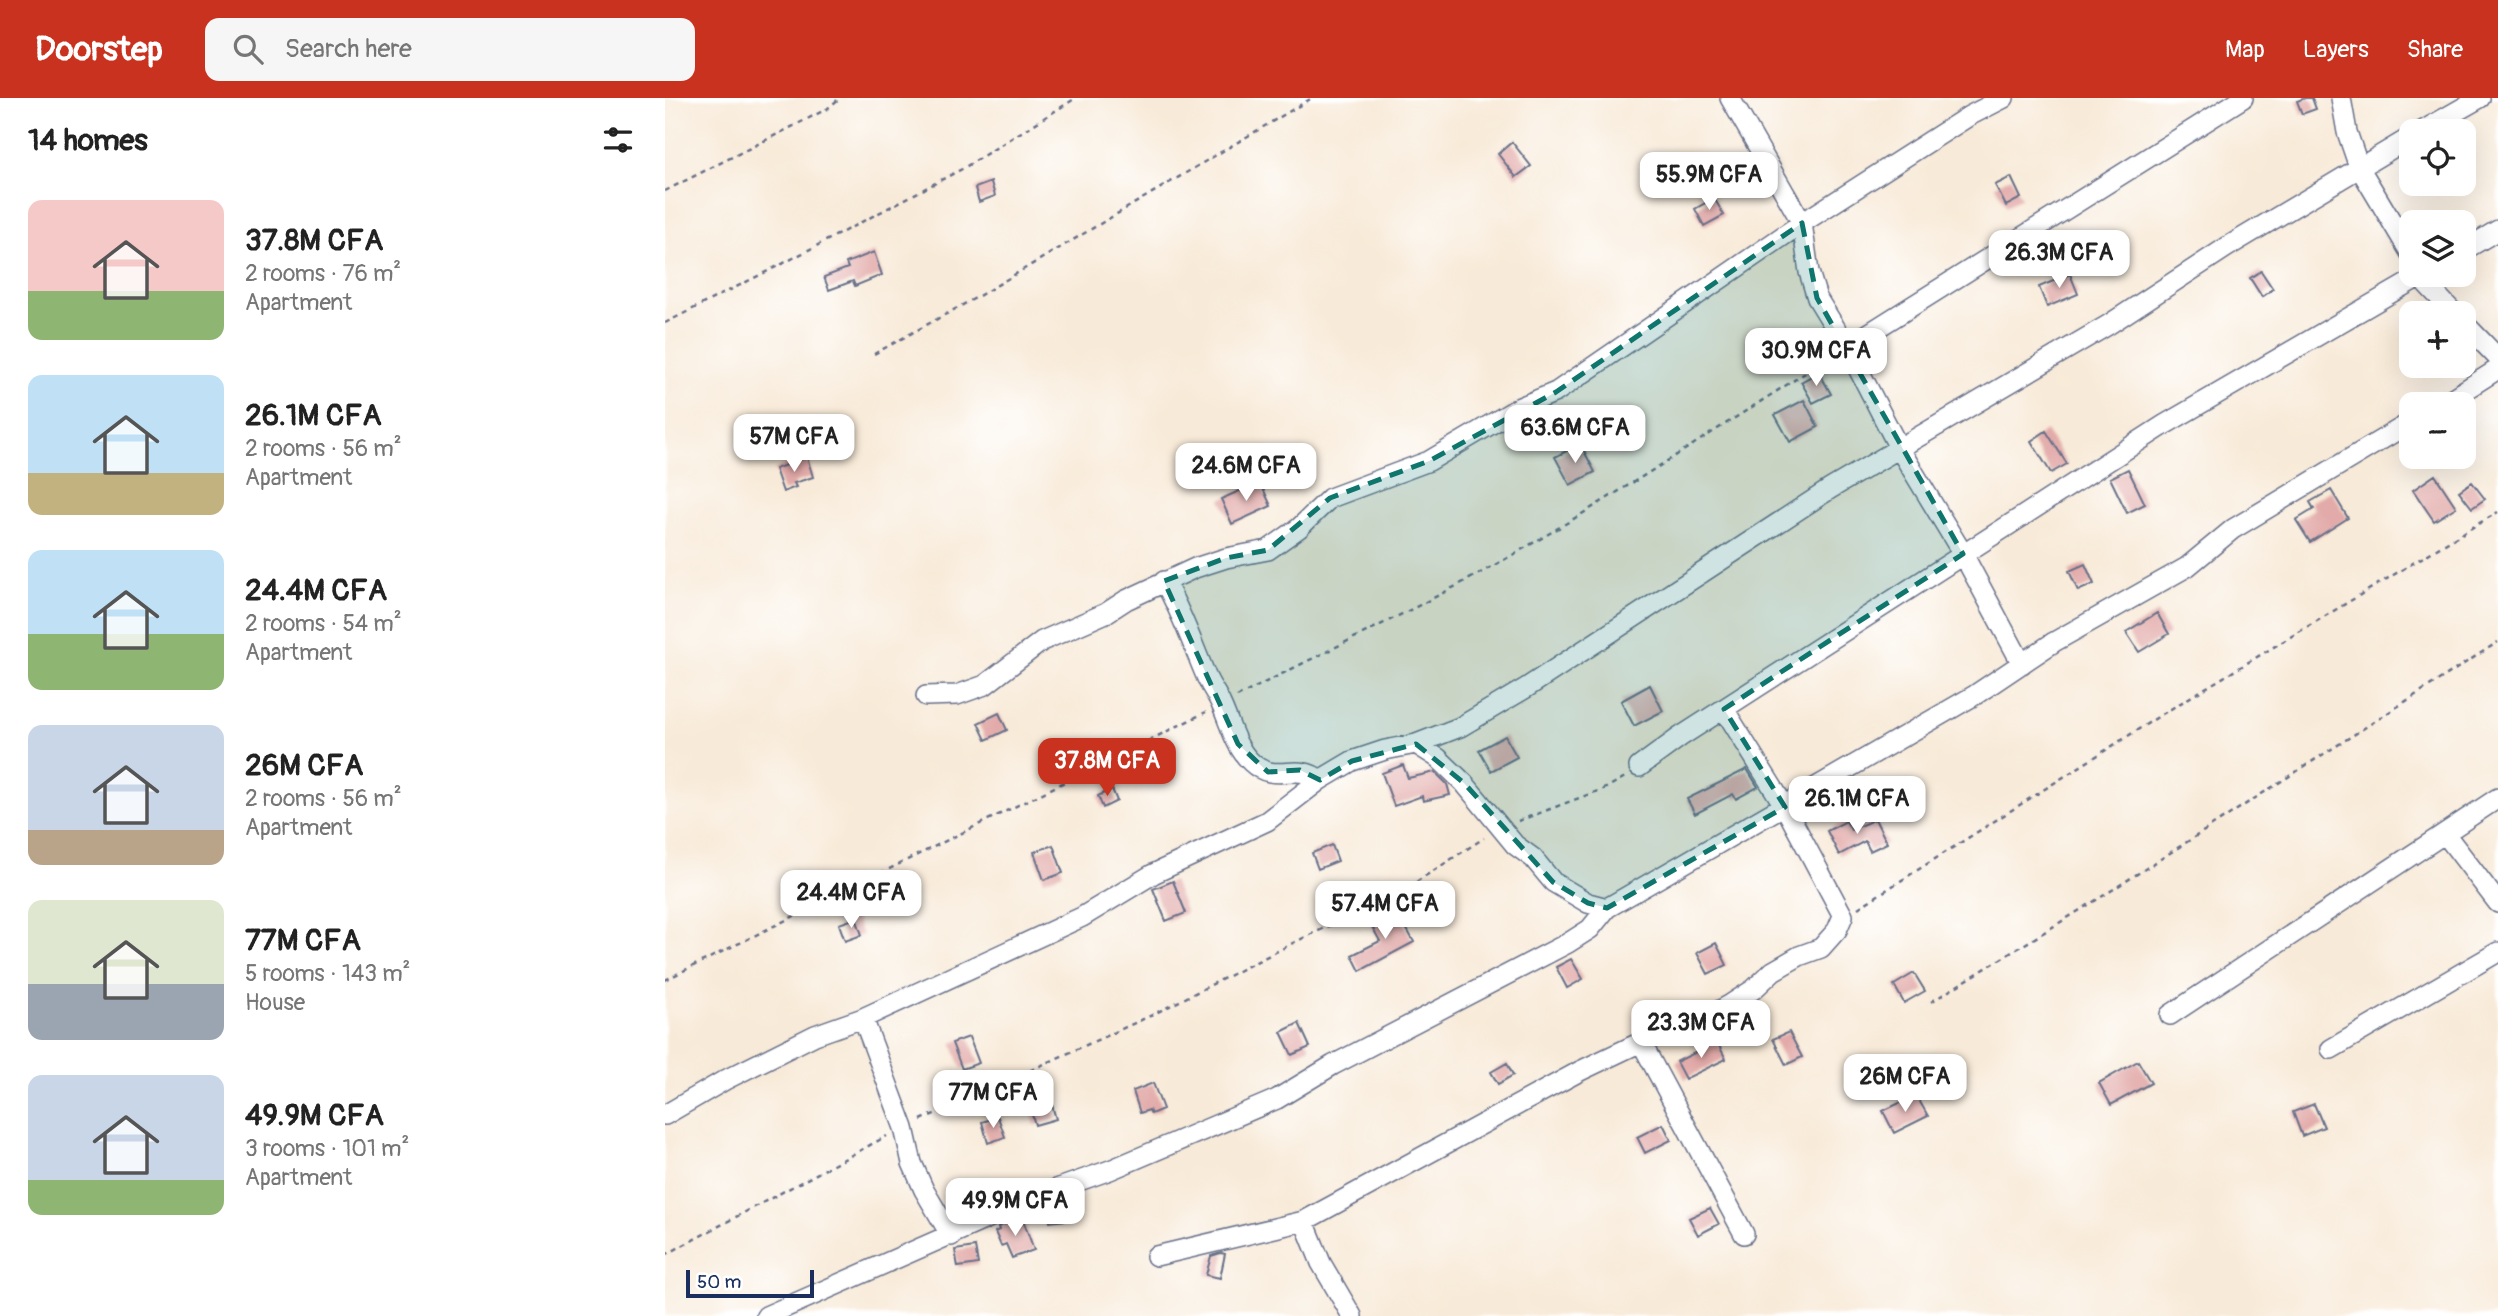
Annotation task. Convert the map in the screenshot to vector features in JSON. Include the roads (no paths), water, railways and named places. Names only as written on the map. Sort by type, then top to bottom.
[{"type":"street","points":[[1730,98],[1802,223],[1809,272],[1817,298],[1847,347],[1899,448],[1963,554],[2022,664]]},
{"type":"street","points":[[926,696],[957,695],[985,685],[1042,641],[1106,613],[1164,581],[1226,558],[1268,551],[1300,527],[1330,498],[1429,461],[1520,407],[1556,392],[1802,223],[1969,116],[2004,98]]},
{"type":"street","points":[[1847,347],[2243,98]]},
{"type":"street","points":[[2341,98],[2347,132],[2359,167],[2399,234]]},
{"type":"street","points":[[2443,119],[2480,98]]},
{"type":"street","points":[[665,1115],[725,1080],[815,1035],[863,1018],[1082,916],[1153,874],[1268,821],[1320,780],[1352,761],[1385,750],[1416,744],[1459,727],[1526,688],[1731,552],[1899,448],[2108,325],[2227,247],[2399,144]]},
{"type":"street","points":[[2476,243],[2498,230]]},
{"type":"street","points":[[1639,767],[1724,709],[2164,425],[2400,287]]},
{"type":"street","points":[[2429,287],[2443,301]]},
{"type":"street","points":[[2476,335],[2498,358]]},
{"type":"street","points":[[2462,392],[2498,369]]},
{"type":"street","points":[[766,1316],[1045,1193],[1110,1170],[1277,1098],[1333,1065],[1568,943],[1590,929],[1607,908],[1975,695],[2055,642],[2186,567],[2233,529],[2399,429]]},
{"type":"street","points":[[1164,581],[1181,610],[1207,679],[1238,744],[1250,762],[1268,772],[1310,772],[1320,780]]},
{"type":"street","points":[[1156,1256],[1304,1222],[1580,1071],[1641,1042],[1685,1014],[1715,1013],[1754,989],[1773,971],[1799,956],[1821,948],[1837,930],[1843,916],[1785,807],[1724,709]]},
{"type":"street","points":[[1416,744],[1438,758],[1464,783],[1515,845],[1533,858],[1553,882],[1588,903],[1607,908]]},
{"type":"street","points":[[2170,1015],[2446,835],[2498,798]]},
{"type":"street","points":[[2446,835],[2498,903]]},
{"type":"street","points":[[2330,1049],[2498,953]]},
{"type":"street","points":[[863,1018],[904,1128],[912,1163],[924,1190],[951,1236]]},
{"type":"street","points":[[1641,1042],[1744,1234]]},
{"type":"street","points":[[1304,1222],[1321,1264],[1352,1316]]}]
